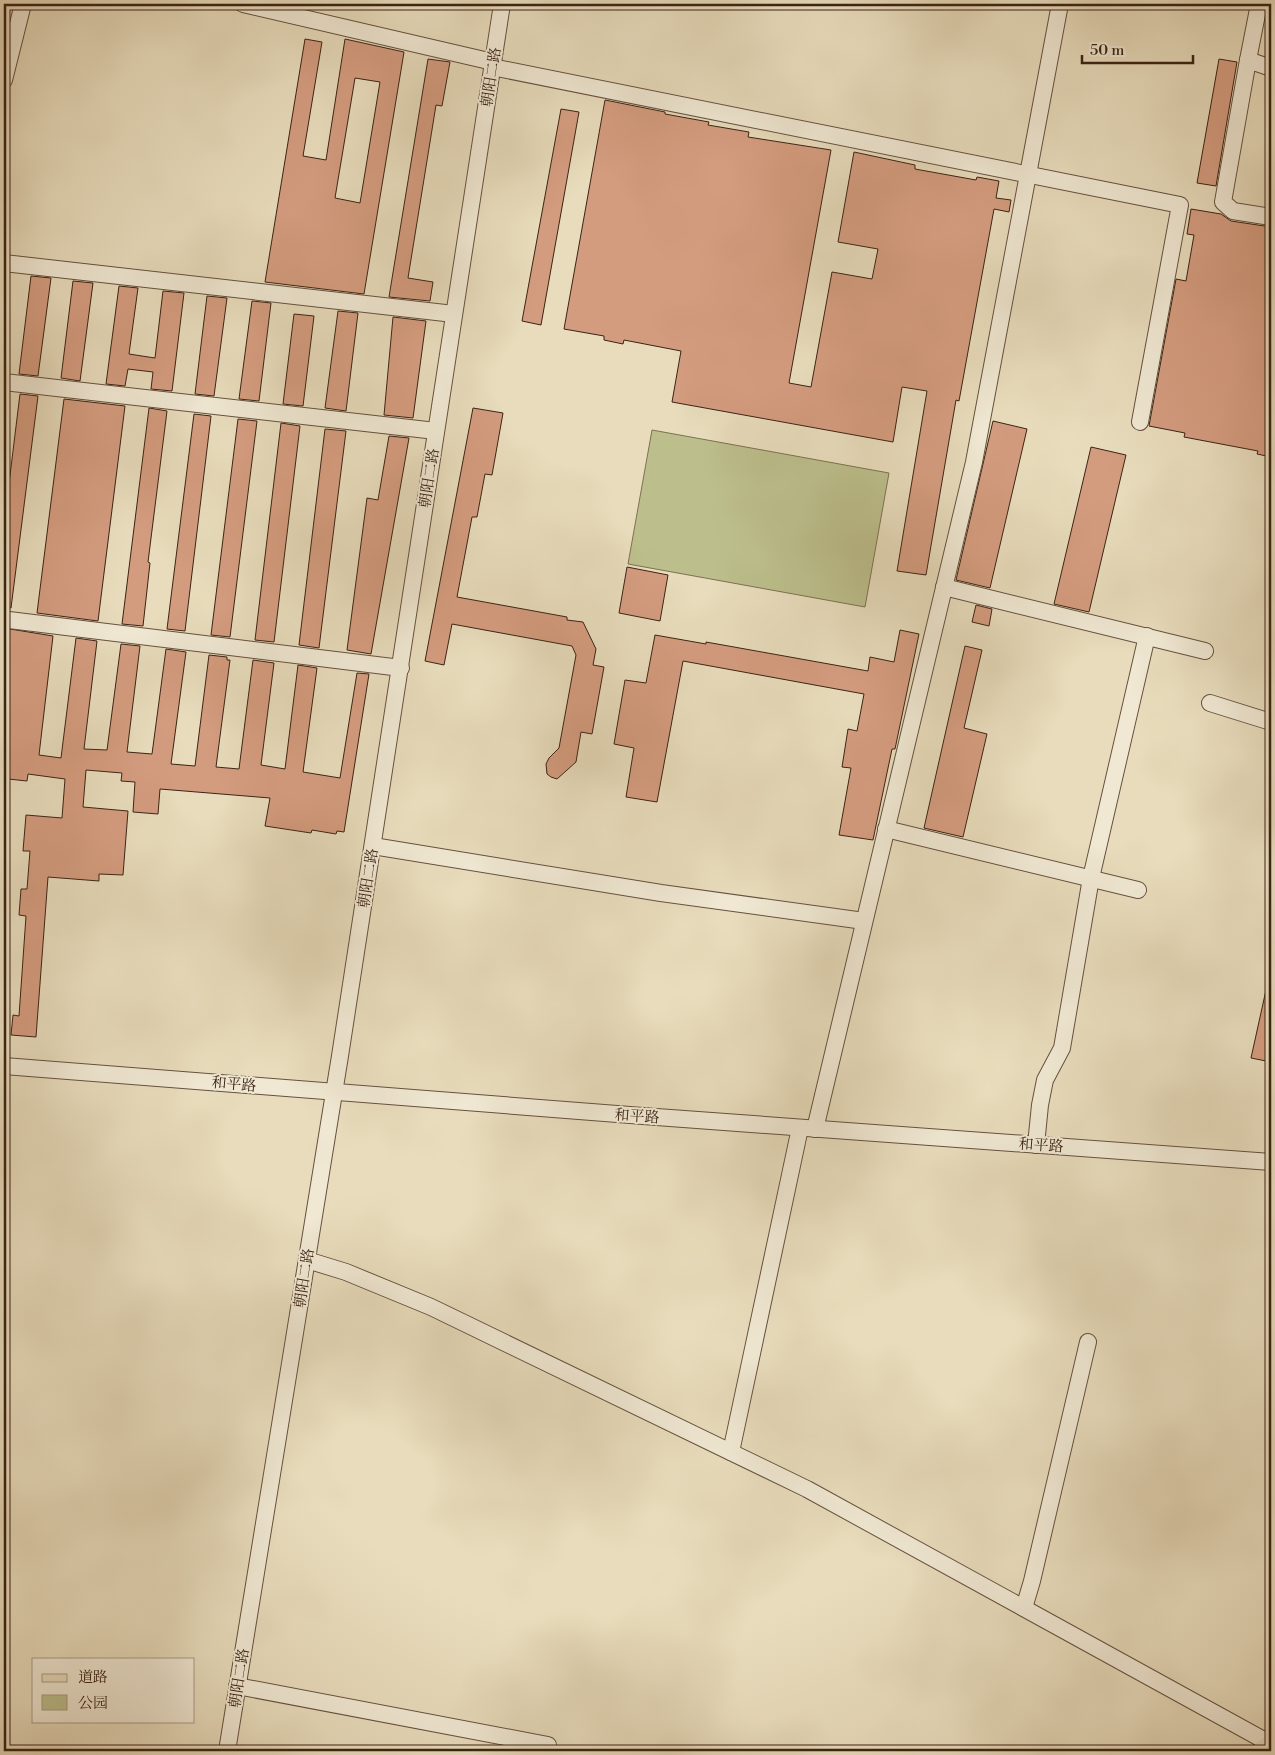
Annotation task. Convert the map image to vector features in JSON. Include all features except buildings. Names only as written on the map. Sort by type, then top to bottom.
[{"type":"main road","points":[[1263,1751],[1271,1745]]},
{"type":"street","points":[[4,80],[23,4]]},
{"type":"street","points":[[244,4],[493,65],[1180,205],[1140,422]]},
{"type":"street","name":"朝阳二路","points":[[226,1751],[373,846],[502,4]]},
{"type":"street","points":[[731,1452],[807,1128],[864,921],[974,462],[1060,4]]},
{"type":"street","points":[[1259,4],[1223,202],[1233,211],[1271,217]]},
{"type":"street","points":[[1248,60],[1271,68]]},
{"type":"street","points":[[4,263],[454,314]]},
{"type":"street","points":[[4,382],[436,431]]},
{"type":"street","points":[[944,587],[1205,651]]},
{"type":"street","points":[[9,620],[401,668]]},
{"type":"street","points":[[1036,1145],[1040,1105],[1045,1080],[1062,1048],[1091,878],[1147,636]]},
{"type":"street","points":[[1210,703],[1271,722]]},
{"type":"street","points":[[886,829],[1138,890]]},
{"type":"street","points":[[373,846],[661,893],[864,921]]},
{"type":"street","name":"和平路","points":[[4,1066],[1271,1162]]},
{"type":"street","points":[[307,1260],[346,1272],[431,1307],[807,1489],[1271,1745]]},
{"type":"street","points":[[1024,1608],[1088,1342]]},
{"type":"street","points":[[237,1686],[548,1745]]},
{"type":"green space","points":[[652,430],[889,473],[865,607],[628,564]]}]
